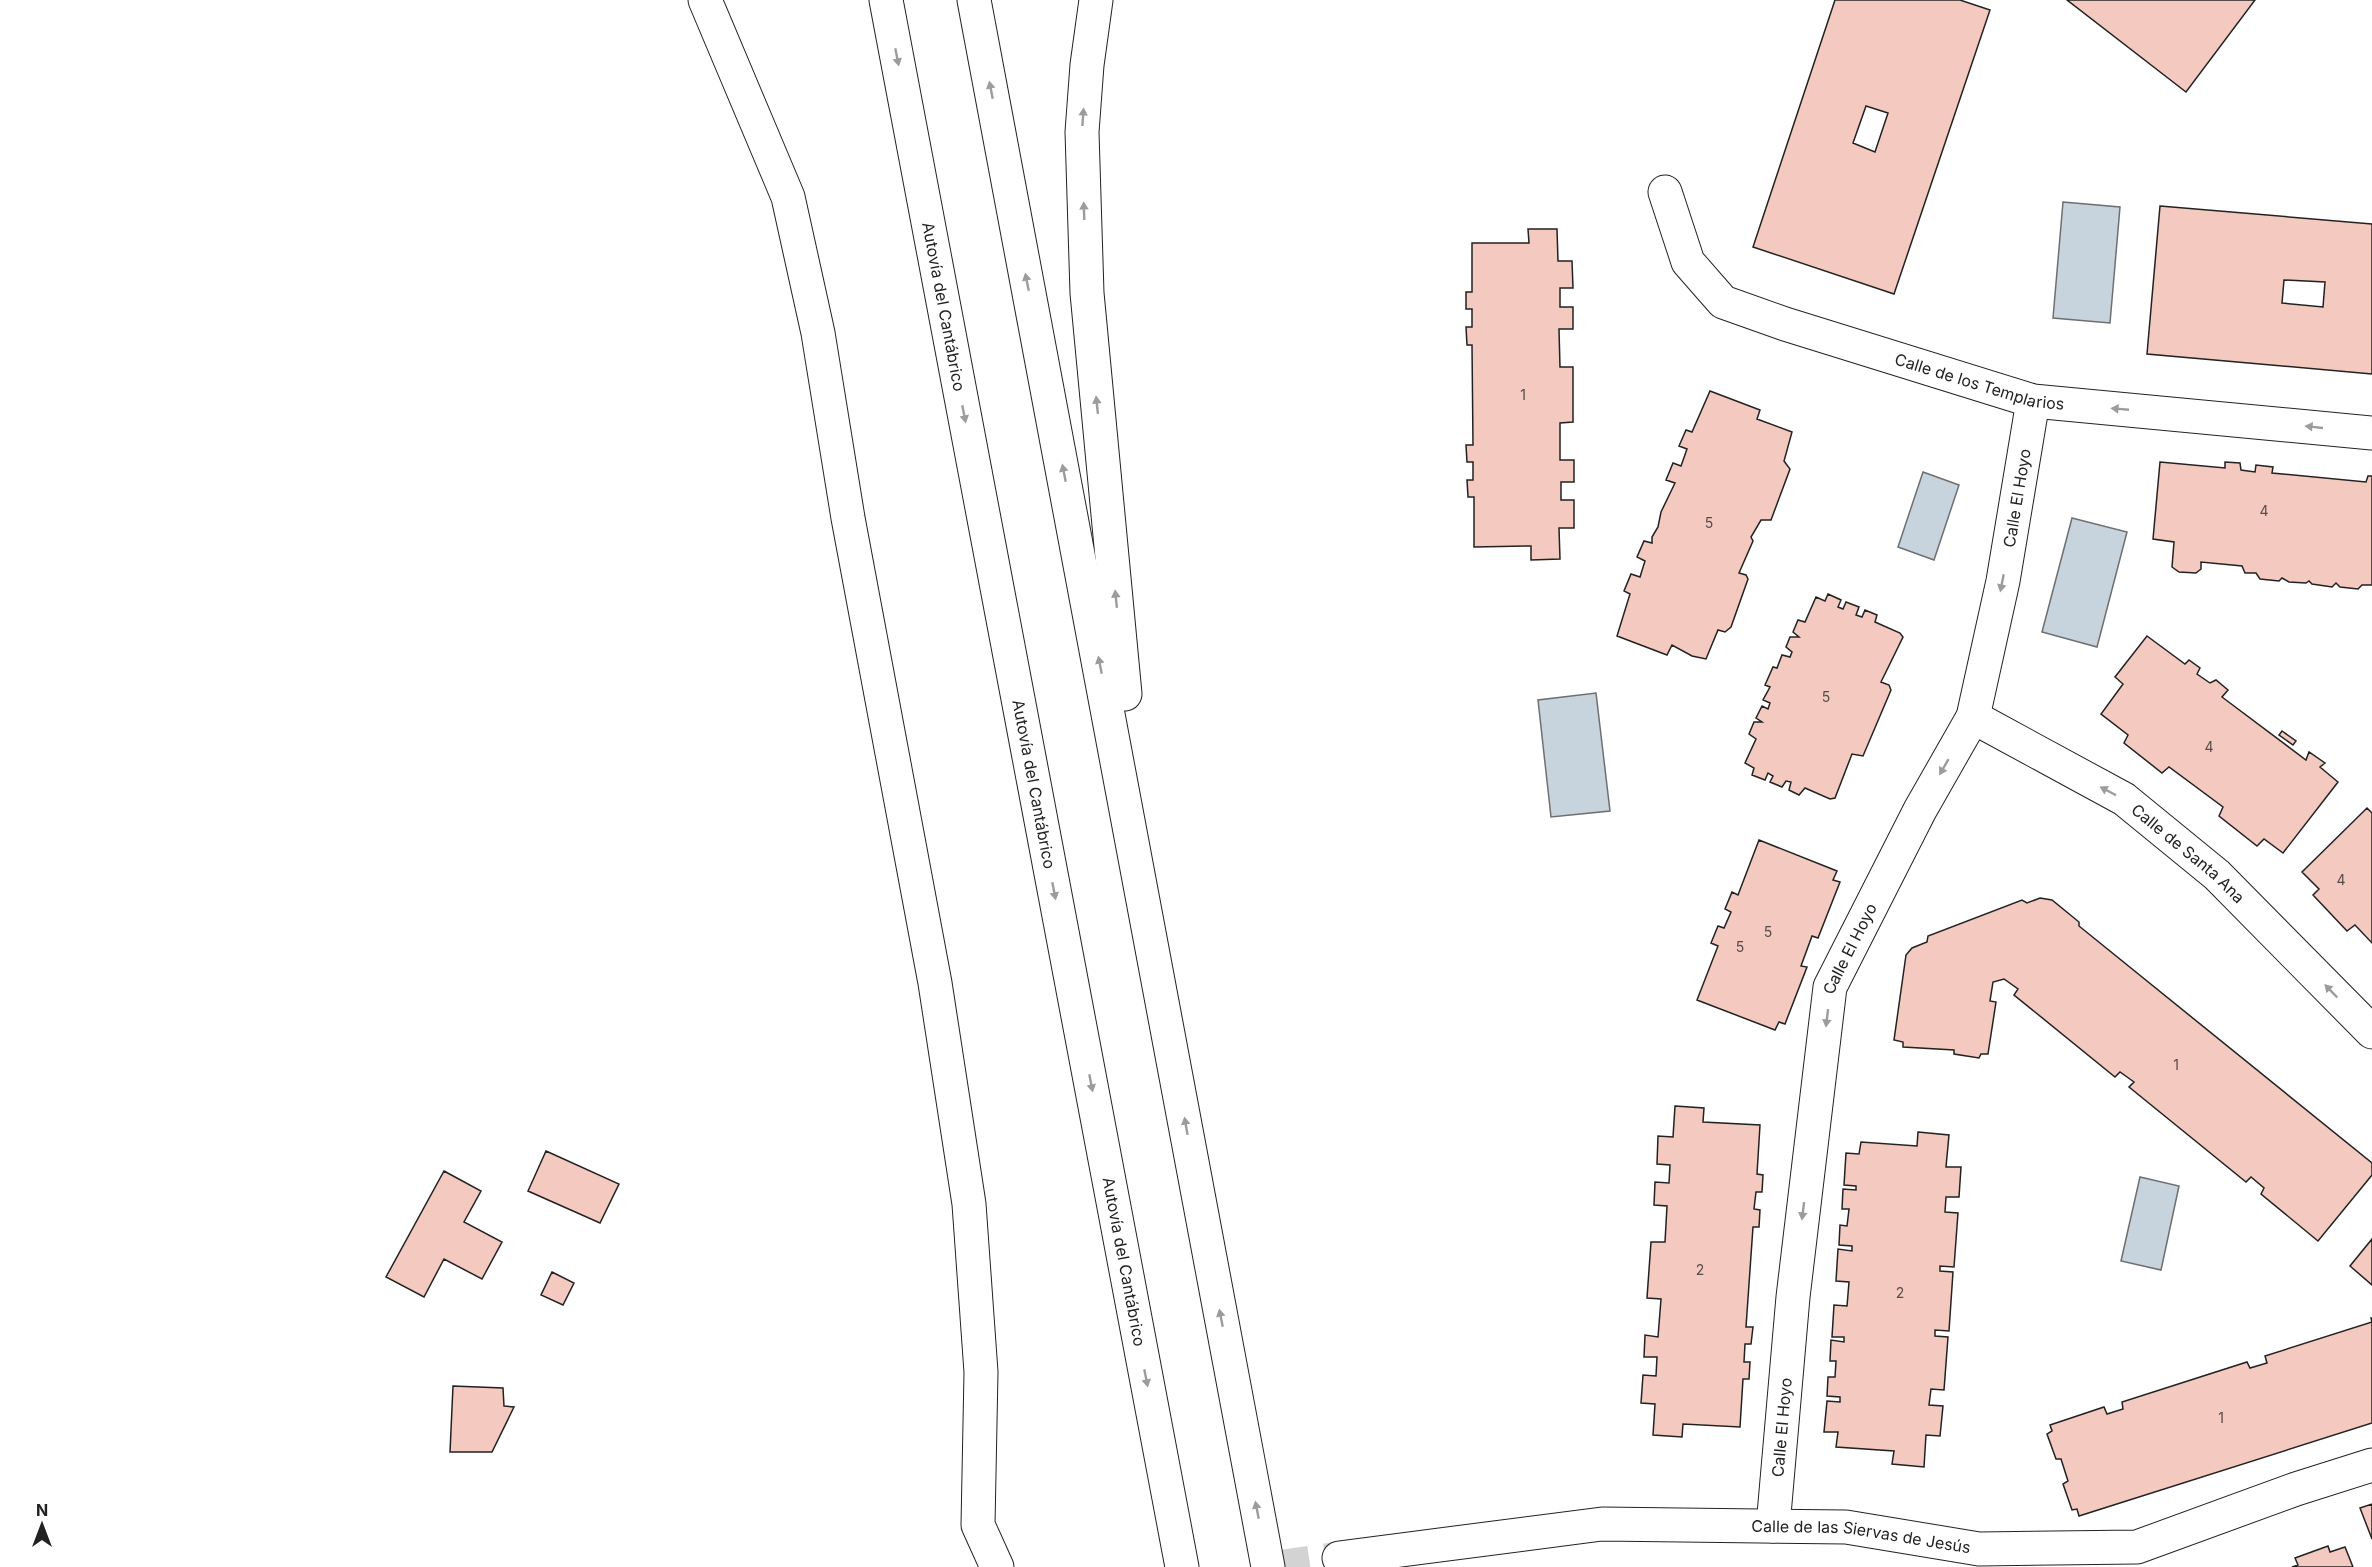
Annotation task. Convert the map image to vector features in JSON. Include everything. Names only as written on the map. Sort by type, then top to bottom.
[{"type":"main road","points":[[705,0],[788,198],[818,333],[848,518],[935,983],[969,1204],[981,1372],[978,1525],[997,1567]]},
{"type":"main road","name":"Autovía del Cantábrico","points":[[886,0],[1182,1567]]},
{"type":"main road","points":[[974,0],[1268,1567]]},
{"type":"main road","points":[[1096,0],[1087,65],[1082,132],[1087,293],[1145,908]]},
{"type":"main road","name":"Calle de los Templarios","points":[[1665,192],[1688,262],[1723,302],[1785,324],[2033,401],[2372,433]]},
{"type":"main road","name":"Calle El Hoyo","points":[[1773,1526],[1793,1297],[1830,987],[1920,810],[1972,717],[2003,581],[2033,401]]},
{"type":"main road","name":"Calle de Santa Ana","points":[[1972,717],[2124,799],[2217,875],[2372,1032]]},
{"type":"main road","name":"Calle de las Siervas de Jesús","points":[[1339,1558],[1602,1524],[1845,1527],[1976,1558],[2137,1547],[2296,1489],[2372,1465]]},
{"type":"shaded area","points":[[2063,202],[2120,207],[2110,323],[2053,318]]},
{"type":"shaded area","points":[[1923,472],[1959,485],[1934,560],[1898,547]]},
{"type":"shaded area","points":[[2072,518],[2127,532],[2097,647],[2042,632]]},
{"type":"shaded area","points":[[1596,693],[1610,811],[1551,817],[1538,700]]},
{"type":"shaded area","points":[[2140,1177],[2179,1186],[2161,1270],[2121,1261]]},
{"type":"building","points":[[1835,0],[1960,0],[1990,10],[1894,294],[1753,247]],"holes":[[[1866,106],[1888,113],[1875,152],[1853,143]]]},
{"type":"building","points":[[2067,0],[2255,0],[2186,92]]},
{"type":"building","points":[[2160,206],[2372,224],[2372,374],[2147,354]],"holes":[[[2284,280],[2325,282],[2323,307],[2282,303]]]},
{"type":"building","points":[[1528,229],[1557,229],[1558,261],[1572,261],[1573,288],[1560,288],[1560,307],[1573,307],[1573,329],[1559,329],[1560,367],[1573,367],[1573,422],[1560,423],[1560,460],[1574,460],[1574,482],[1561,482],[1561,500],[1574,500],[1574,528],[1559,528],[1560,559],[1531,560],[1531,546],[1474,547],[1474,497],[1468,497],[1467,480],[1473,480],[1473,462],[1467,462],[1466,445],[1473,445],[1472,345],[1467,345],[1466,327],[1472,327],[1472,309],[1466,309],[1466,292],[1472,292],[1472,243],[1529,243]]},
{"type":"building","points":[[1710,391],[1760,410],[1757,419],[1792,432],[1784,461],[1790,469],[1771,520],[1761,520],[1751,537],[1753,541],[1739,573],[1746,575],[1748,579],[1731,627],[1725,632],[1718,630],[1706,659],[1692,656],[1672,645],[1667,655],[1617,636],[1630,594],[1624,591],[1631,574],[1640,577],[1645,561],[1637,557],[1644,541],[1652,543],[1661,512],[1675,483],[1666,480],[1673,463],[1681,466],[1687,449],[1679,446],[1686,430],[1692,432]]},
{"type":"building","points":[[2160,462],[2225,468],[2225,462],[2240,463],[2241,470],[2255,472],[2256,465],[2273,467],[2272,473],[2366,482],[2368,476],[2372,476],[2372,585],[2362,585],[2358,589],[2340,587],[2336,583],[2332,587],[2312,584],[2309,581],[2306,583],[2289,582],[2282,578],[2279,581],[2260,579],[2256,573],[2245,573],[2242,566],[2201,562],[2201,569],[2196,573],[2179,572],[2172,567],[2174,542],[2153,539]]},
{"type":"building","points":[[1828,594],[1841,600],[1838,607],[1843,609],[1846,602],[1859,607],[1856,615],[1862,617],[1865,610],[1877,615],[1875,622],[1900,633],[1903,637],[1881,682],[1889,685],[1891,690],[1863,756],[1852,754],[1835,798],[1830,799],[1805,788],[1799,795],[1789,790],[1791,782],[1786,781],[1782,787],[1770,782],[1773,776],[1768,773],[1765,780],[1752,775],[1754,768],[1745,763],[1756,739],[1749,734],[1754,722],[1762,722],[1756,718],[1762,706],[1768,709],[1770,703],[1763,700],[1770,687],[1765,685],[1773,667],[1777,668],[1782,655],[1790,657],[1792,652],[1786,647],[1790,637],[1799,637],[1793,632],[1798,620],[1805,622],[1816,597],[1825,601]]},
{"type":"building","points":[[2147,636],[2185,664],[2189,660],[2200,668],[2197,674],[2210,683],[2216,680],[2228,690],[2222,697],[2306,760],[2309,752],[2325,763],[2320,767],[2338,782],[2283,853],[2264,839],[2257,846],[2219,816],[2223,807],[2169,767],[2162,773],[2124,743],[2128,735],[2101,714],[2123,684],[2115,677]]},
{"type":"building","points":[[2282,731],[2296,741],[2293,745],[2279,735]]},
{"type":"building","points":[[2367,808],[2372,813],[2372,943],[2355,925],[2347,931],[2313,895],[2319,889],[2302,872]]},
{"type":"building","points":[[1759,840],[1837,871],[1833,880],[1840,882],[1818,938],[1812,936],[1801,966],[1807,967],[1785,1024],[1779,1022],[1775,1030],[1697,1000],[1718,946],[1711,943],[1718,926],[1724,928],[1731,912],[1725,909],[1732,892],[1738,895]]},
{"type":"building","points":[[2040,898],[2052,900],[2079,922],[2079,926],[2372,1163],[2372,1175],[2318,1241],[2261,1194],[2264,1188],[2251,1177],[2246,1182],[2129,1087],[2134,1082],[2120,1072],[2115,1077],[2014,995],[2018,989],[2004,979],[1993,982],[1990,1001],[1996,1002],[1988,1054],[1981,1054],[1979,1058],[1954,1054],[1954,1050],[1903,1047],[1903,1042],[1894,1040],[1906,955],[1912,948],[1927,942],[1928,936],[2022,900],[2027,903]]},
{"type":"building","points":[[1675,1106],[1704,1108],[1703,1122],[1760,1125],[1757,1174],[1763,1175],[1762,1192],[1756,1192],[1754,1209],[1760,1210],[1759,1227],[1753,1227],[1746,1327],[1753,1327],[1751,1344],[1745,1344],[1744,1362],[1750,1362],[1749,1379],[1743,1379],[1740,1427],[1683,1424],[1682,1437],[1653,1435],[1655,1404],[1641,1403],[1643,1375],[1656,1376],[1657,1357],[1644,1357],[1645,1335],[1658,1337],[1661,1299],[1647,1298],[1651,1242],[1665,1242],[1667,1206],[1654,1205],[1655,1182],[1669,1183],[1670,1165],[1657,1164],[1658,1136],[1673,1137]]},
{"type":"building","points":[[1918,1132],[1949,1135],[1946,1167],[1961,1167],[1959,1197],[1946,1197],[1945,1212],[1958,1213],[1954,1267],[1940,1266],[1940,1271],[1953,1272],[1949,1331],[1935,1330],[1935,1336],[1948,1337],[1944,1390],[1931,1389],[1929,1405],[1943,1406],[1940,1436],[1926,1435],[1924,1467],[1892,1464],[1894,1451],[1836,1447],[1838,1432],[1824,1432],[1827,1401],[1840,1402],[1840,1397],[1827,1396],[1828,1377],[1835,1377],[1836,1361],[1830,1361],[1831,1340],[1844,1342],[1844,1337],[1832,1337],[1834,1305],[1847,1306],[1849,1282],[1836,1281],[1838,1249],[1852,1251],[1852,1246],[1839,1245],[1840,1225],[1847,1226],[1849,1209],[1842,1209],[1843,1189],[1856,1190],[1856,1186],[1844,1185],[1846,1153],[1859,1154],[1861,1142],[1917,1146]]},
{"type":"building","points":[[546,1151],[619,1184],[600,1223],[528,1191]]},
{"type":"building","points":[[444,1171],[481,1191],[464,1222],[502,1242],[482,1279],[444,1259],[424,1297],[386,1277]]},
{"type":"building","points":[[2372,1239],[2372,1285],[2350,1266]]},
{"type":"building","points":[[552,1272],[574,1283],[563,1305],[541,1295]]},
{"type":"building","points":[[2372,1322],[2372,1423],[2079,1516],[2077,1509],[2072,1510],[2063,1484],[2068,1481],[2061,1459],[2056,1459],[2047,1434],[2052,1431],[2050,1425],[2104,1407],[2107,1414],[2123,1409],[2122,1402],[2247,1362],[2250,1368],[2267,1363],[2265,1356]]},
{"type":"building","points":[[453,1386],[503,1388],[504,1406],[514,1407],[492,1452],[450,1452]]},
{"type":"building","points":[[2372,1504],[2372,1539],[2360,1508]]},
{"type":"building","points":[[2328,1546],[2330,1552],[2345,1547],[2353,1567],[2292,1567],[2298,1565],[2295,1558]]},
{"type":"tunnel","points":[[1277,1567],[1339,1558]]}]
